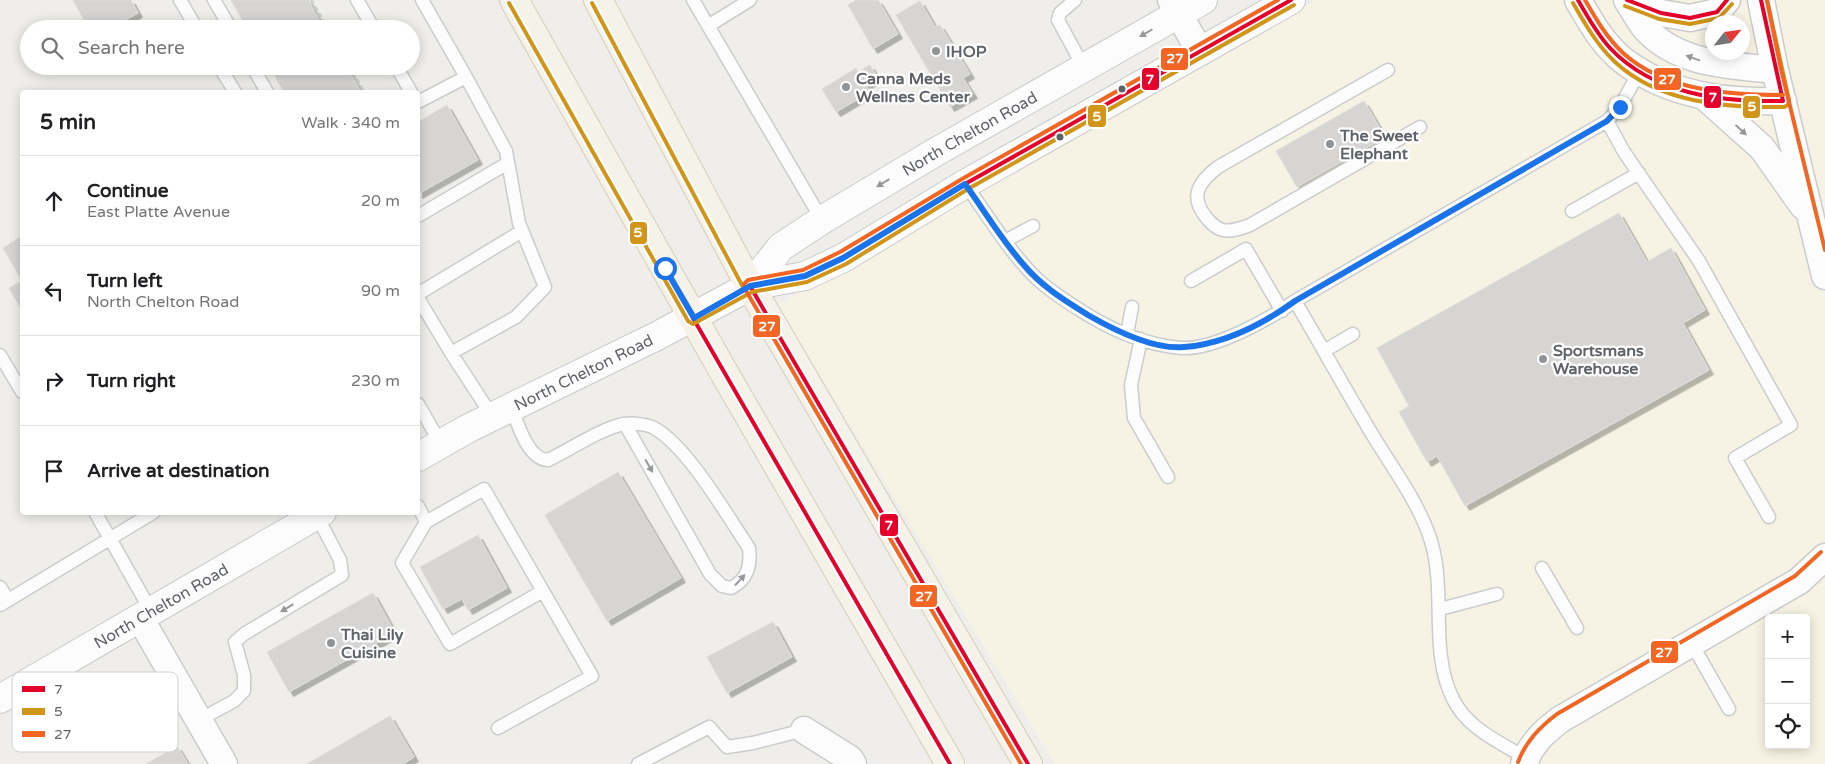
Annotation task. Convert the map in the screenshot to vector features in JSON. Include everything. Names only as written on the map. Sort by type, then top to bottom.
[{"type":"main road","points":[[514,0],[950,764]]},
{"type":"main road","points":[[598,0],[750,286],[1028,764]]},
{"type":"main road","name":"North Chelton Road","points":[[750,286],[781,247],[822,220],[934,153],[1084,68],[1175,7],[1203,0]]},
{"type":"main road","name":"North Chelton Road","points":[[420,457],[501,412],[694,318],[750,286],[805,276],[843,258],[965,184],[1291,0]]},
{"type":"main road","name":"North Chelton Road","points":[[46,672],[317,515]]},
{"type":"main road","name":"North Chelton Road","points":[[0,699],[12,692]]},
{"type":"street","points":[[1578,0],[1595,30],[1616,54],[1639,72],[1671,88],[1705,97],[1748,102],[1783,101]]},
{"type":"street","points":[[1627,0],[1662,13],[1690,18],[1717,12],[1727,0]]},
{"type":"street","points":[[1627,0],[1646,29],[1662,43],[1679,53],[1706,63],[1775,70]]},
{"type":"street","points":[[1762,0],[1775,70],[1824,267]]},
{"type":"street","points":[[1175,7],[1200,52]]},
{"type":"street","points":[[1705,97],[1762,148],[1811,217]]},
{"type":"street","points":[[1525,761],[1535,741],[1562,719],[1799,581],[1825,557]]},
{"type":"street","points":[[145,614],[175,672]]},
{"type":"street","points":[[178,679],[224,764]]},
{"type":"street","points":[[804,730],[850,758],[854,764]]},
{"type":"lane","points":[[180,0],[192,20]]},
{"type":"lane","points":[[214,0],[226,20]]},
{"type":"lane","points":[[357,0],[369,20]]},
{"type":"lane","points":[[422,0],[506,151],[519,223],[545,287],[516,317],[450,353]]},
{"type":"lane","points":[[693,0],[822,220]]},
{"type":"lane","points":[[708,26],[750,0]]},
{"type":"lane","points":[[1075,0],[1060,13],[1058,20],[1084,68]]},
{"type":"lane","points":[[1388,70],[1218,167],[1206,176],[1200,184],[1197,195],[1198,205],[1213,225],[1224,230],[1237,230],[1250,225],[1420,127]]},
{"type":"lane","points":[[965,184],[1022,264],[1042,284],[1064,301],[1109,328],[1154,344],[1183,348],[1210,343],[1237,334],[1282,311],[1295,301],[1607,121],[1620,107],[1639,72]]},
{"type":"lane","points":[[224,75],[233,90]]},
{"type":"lane","points":[[257,75],[266,90]]},
{"type":"lane","points":[[401,75],[410,90]]},
{"type":"lane","points":[[420,101],[466,77]]},
{"type":"lane","points":[[1607,121],[1624,152],[1699,261],[1791,424],[1735,458],[1769,517]]},
{"type":"lane","points":[[420,215],[508,163]]},
{"type":"lane","points":[[1572,211],[1639,173]]},
{"type":"lane","points":[[1006,241],[1033,226]]},
{"type":"lane","points":[[420,293],[522,231]]},
{"type":"lane","points":[[1191,281],[1246,249],[1282,311]]},
{"type":"lane","points":[[420,301],[450,353],[501,412],[532,452],[542,460],[548,460],[610,428],[625,424],[652,427],[668,438],[693,466],[749,548],[750,561],[747,573],[738,584],[730,588],[722,586],[710,574],[625,424]]},
{"type":"lane","points":[[1295,301],[1408,493],[1429,535],[1436,561],[1442,661],[1453,700],[1464,716],[1481,731],[1525,761]]},
{"type":"lane","points":[[1127,334],[1132,306]]},
{"type":"lane","points":[[1324,350],[1353,334]]},
{"type":"lane","points":[[1141,339],[1131,385],[1134,418],[1168,477]]},
{"type":"lane","points":[[0,355],[20,389]]},
{"type":"lane","points":[[420,407],[441,444]]},
{"type":"lane","points":[[498,728],[592,676],[543,591],[484,489],[426,522],[402,563],[450,644],[543,591]]},
{"type":"lane","points":[[420,510],[426,522]]},
{"type":"lane","points":[[97,515],[111,539],[145,614]]},
{"type":"lane","points":[[0,586],[4,603],[149,515]]},
{"type":"lane","points":[[199,720],[234,701],[244,691],[244,675],[235,642],[244,634],[342,575],[340,560],[319,515]]},
{"type":"lane","points":[[1542,568],[1577,628]]},
{"type":"lane","points":[[1440,609],[1497,594]]},
{"type":"lane","points":[[1692,644],[1730,709]]},
{"type":"lane","points":[[638,764],[709,727],[727,747],[753,743],[804,730]]},
{"type":"path","points":[[311,0],[323,20]]},
{"type":"path","points":[[354,75],[363,90]]},
{"type":"shaded area","points":[[1316,0],[1825,0],[1825,764],[1055,764],[778,305]]},
{"type":"building","points":[[73,0],[131,0],[138,13],[126,20],[84,20]]},
{"type":"building","points":[[231,0],[308,0],[319,20],[242,20]]},
{"type":"building","points":[[856,0],[878,0],[898,34],[873,49],[848,5]]},
{"type":"building","name":"IHOP","points":[[920,1],[935,27],[940,25],[970,74],[963,78],[973,94],[950,107],[896,15]]},
{"type":"building","name":"Canna Meds Wellnes Center","points":[[870,65],[878,78],[866,85],[870,92],[836,112],[822,89],[856,68],[858,72]]},
{"type":"building","points":[[274,75],[351,75],[360,90],[283,90]]},
{"type":"building","name":"The Sweet Elephant","points":[[1364,101],[1385,137],[1297,187],[1276,151]]},
{"type":"building","points":[[447,105],[478,160],[420,193],[420,121]]},
{"type":"building","name":"Sportsmans Warehouse","points":[[1619,213],[1647,262],[1671,248],[1705,310],[1683,323],[1709,370],[1465,506],[1437,456],[1427,462],[1399,412],[1409,406],[1377,348]]},
{"type":"building","points":[[20,237],[20,278],[3,248]]},
{"type":"building","points":[[20,282],[20,307],[9,288]]},
{"type":"building","points":[[618,472],[681,578],[607,621],[545,515]]},
{"type":"building","points":[[478,535],[507,588],[468,610],[462,599],[443,609],[420,567]]},
{"type":"building","points":[[373,593],[395,633],[289,692],[267,652]]},
{"type":"building","points":[[773,622],[792,657],[727,693],[707,657]]},
{"type":"building","points":[[390,716],[414,757],[403,764],[307,764]]},
{"type":"building","points":[[178,748],[188,764],[146,764],[167,752],[178,752]]},
{"type":"transit line","name":"27","points":[[1021,764],[745,289],[744,284],[748,280],[803,270],[840,252],[962,179],[1278,0]]},
{"type":"transit line","name":"7","points":[[950,764],[693,318],[750,286],[805,276],[843,258],[965,184],[1291,0]]},
{"type":"transit line","name":"7","points":[[1578,0],[1610,48],[1628,64],[1647,76],[1668,86],[1713,97],[1736,100],[1783,101],[1761,0]]},
{"type":"transit line","name":"27","points":[[1585,0],[1602,28],[1617,47],[1640,66],[1658,76],[1678,83],[1720,92],[1783,95]]},
{"type":"transit line","name":"7","points":[[1627,0],[1661,13],[1690,18],[1717,12],[1727,0]]},
{"type":"transit line","name":"5","points":[[1573,3],[1592,34],[1615,62],[1633,76],[1652,86],[1673,95],[1717,104],[1784,107],[1788,105],[1789,100],[1767,0]]},
{"type":"transit line","name":"27","points":[[1767,0],[1781,69],[1825,250]]},
{"type":"transit line","name":"5","points":[[509,3],[688,321],[693,324],[752,292],[807,282],[846,264],[968,189],[1294,5]]},
{"type":"transit line","name":"5","points":[[592,3],[744,289]]},
{"type":"transit line","name":"5","points":[[1625,6],[1659,19],[1690,24],[1719,18],[1732,4]]},
{"type":"transit line","name":"7","points":[[750,286],[1028,764]]},
{"type":"transit line","name":"27","points":[[1518,762],[1525,747],[1534,735],[1557,714],[1795,576],[1821,552]]},
{"type":"place","name":"IHOP","points":[[936,51]]},
{"type":"place","name":"Canna Meds Wellnes Center","points":[[846,87]]},
{"type":"place","name":"The Sweet Elephant","points":[[1330,144]]},
{"type":"place","name":"Sportsmans Warehouse","points":[[1543,359]]},
{"type":"place","name":"Thai Lily Cuisine","points":[[331,643]]},
{"type":"route","points":[[665,268],[694,318],[750,286],[805,276],[843,258],[965,184],[1022,264],[1042,284],[1064,301],[1109,328],[1154,344],[1183,348],[1210,343],[1237,334],[1282,311],[1295,301],[1607,121],[1620,107]]}]
